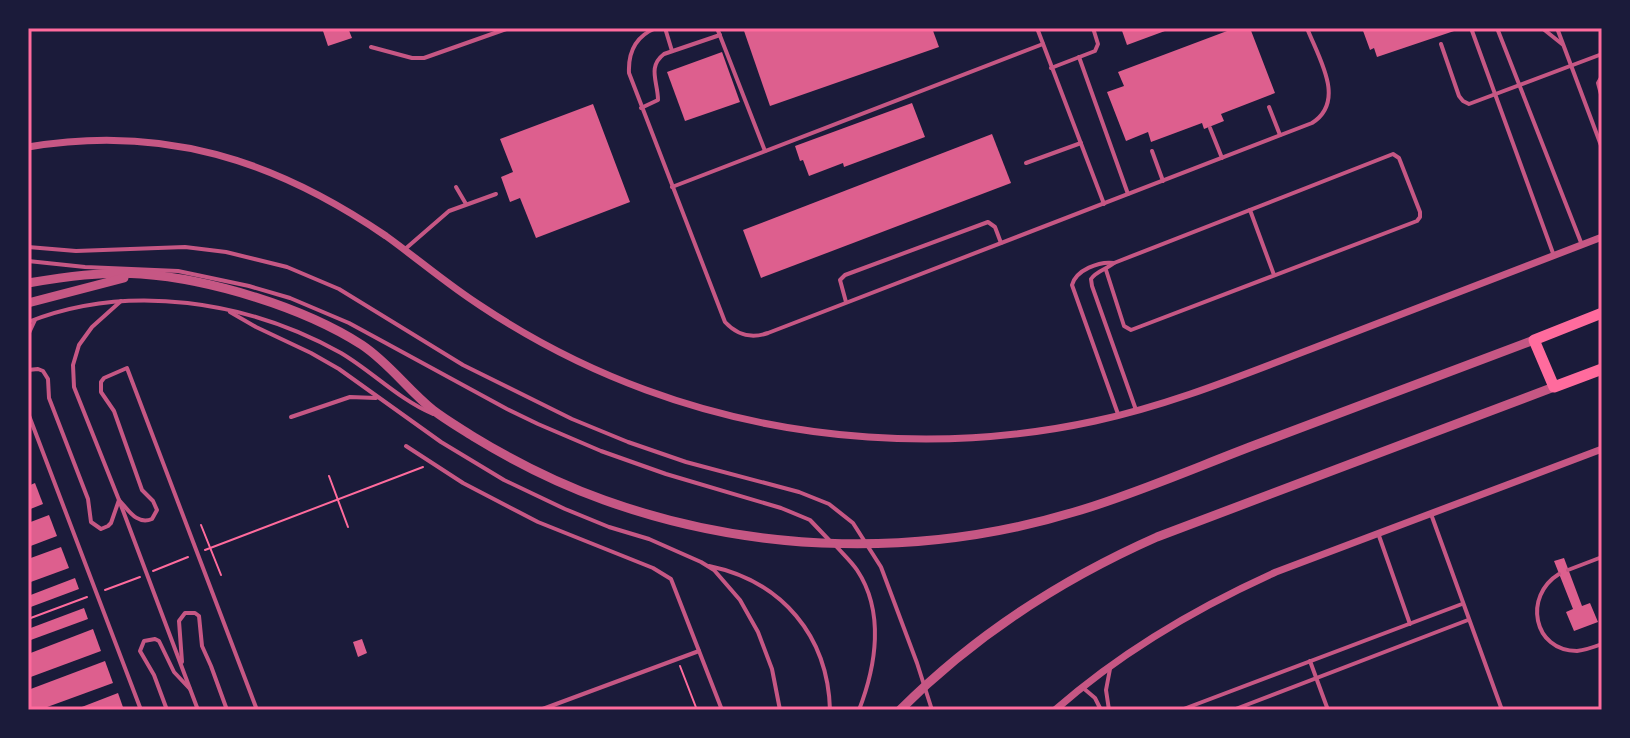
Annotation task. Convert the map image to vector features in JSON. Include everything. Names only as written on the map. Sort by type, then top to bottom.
[{"type":"main road","points":[[1602,313],[1534,340],[1554,387],[1602,369]]},
{"type":"street","points":[[28,147],[52,143],[148,141],[210,152],[280,176],[317,193],[375,229],[482,307],[579,361],[658,394],[717,412],[753,421],[852,435],[932,439],[1025,433],[1119,416],[1218,385],[1602,237]]},
{"type":"street","points":[[28,303],[139,274]]},
{"type":"street","points":[[28,283],[139,274],[240,293],[325,324],[384,361],[442,417],[521,463],[602,499],[688,525],[732,534],[821,544],[939,539],[994,531],[1083,509],[1534,340]]},
{"type":"street","points":[[904,706],[945,667],[1038,599],[1116,555],[1554,387]]},
{"type":"street","points":[[1055,710],[1111,665],[1162,630],[1237,590],[1276,572],[1602,449]]},
{"type":"lane","points":[[486,28],[488,35]]},
{"type":"lane","points":[[371,47],[418,59],[509,28]]},
{"type":"lane","points":[[656,28],[635,43],[628,62],[629,73],[725,322],[732,329],[749,336],[759,336],[846,303],[1318,120],[1326,109],[1330,95],[1307,28]]},
{"type":"lane","points":[[665,28],[672,51]]},
{"type":"lane","points":[[717,28],[765,151]]},
{"type":"lane","points":[[1037,28],[1104,204]]},
{"type":"lane","points":[[1051,68],[1095,51],[1098,40],[1093,28]]},
{"type":"lane","points":[[1471,28],[1554,256]]},
{"type":"lane","points":[[1497,28],[1582,245]]},
{"type":"lane","points":[[1542,28],[1564,45]]},
{"type":"lane","points":[[1557,28],[1602,148]]},
{"type":"lane","points":[[641,108],[658,100],[654,66],[661,56],[720,35]]},
{"type":"lane","points":[[672,187],[1043,44]]},
{"type":"lane","points":[[1441,44],[1459,96],[1463,101],[1473,103],[1602,54]]},
{"type":"lane","points":[[1079,57],[1128,194]]},
{"type":"lane","points":[[1602,76],[1598,83],[1602,98]]},
{"type":"lane","points":[[1269,107],[1280,136]]},
{"type":"lane","points":[[1210,128],[1222,158]]},
{"type":"lane","points":[[1026,163],[1081,143]]},
{"type":"lane","points":[[1152,151],[1163,181]]},
{"type":"lane","points":[[1106,270],[1124,326],[1131,330],[1417,221],[1420,212],[1399,158],[1393,154],[1114,263],[1092,276],[1091,282],[1136,411]]},
{"type":"lane","points":[[456,187],[466,204]]},
{"type":"lane","points":[[404,250],[444,214],[496,194]]},
{"type":"lane","points":[[1250,210],[1274,275]]},
{"type":"lane","points":[[846,303],[840,280],[845,275],[988,222],[995,227],[1001,243]]},
{"type":"lane","points":[[28,247],[61,251],[185,247],[226,252],[287,267],[339,289],[463,365],[572,419],[672,457],[809,495],[829,504],[853,523],[881,567],[932,710]]},
{"type":"lane","points":[[28,261],[97,268],[170,269],[280,295],[349,323],[507,409],[569,437],[666,474],[803,516],[851,563],[868,593],[874,618],[874,651],[867,690],[859,710]]},
{"type":"lane","points":[[1114,263],[1106,262],[1081,272],[1075,276],[1072,285],[1119,416]]},
{"type":"lane","points":[[28,322],[74,308],[121,301],[172,301],[261,319],[325,345],[355,362],[404,399],[442,417]]},
{"type":"lane","points":[[121,301],[84,335],[75,355],[72,376],[198,710]]},
{"type":"lane","points":[[230,312],[325,360],[462,456],[504,480],[565,509],[649,539],[706,565],[721,576],[752,621],[772,669],[780,710]]},
{"type":"lane","points":[[28,335],[35,320]]},
{"type":"lane","points":[[119,500],[138,520],[147,521],[155,515],[156,505],[142,490],[114,411],[101,392],[104,378],[127,368],[257,710]]},
{"type":"lane","points":[[28,370],[43,371],[48,379],[49,398],[88,499],[94,526],[101,529],[108,526],[119,500]]},
{"type":"lane","points":[[291,417],[350,397],[378,398]]},
{"type":"lane","points":[[28,413],[141,710]]},
{"type":"lane","points":[[406,446],[463,483],[538,522],[660,571],[671,579],[722,710]]},
{"type":"lane","points":[[1431,514],[1502,710]]},
{"type":"lane","points":[[1378,533],[1410,624]]},
{"type":"lane","points":[[1568,570],[1602,557]]},
{"type":"lane","points":[[706,565],[756,582],[797,616],[823,662],[830,710]]},
{"type":"lane","points":[[1559,574],[1542,588],[1537,600],[1536,613],[1545,636],[1567,650],[1580,651],[1602,644]]},
{"type":"lane","points":[[1181,710],[1462,604]]},
{"type":"lane","points":[[182,667],[179,621],[190,612],[199,616],[202,646],[227,710]]},
{"type":"lane","points":[[1233,710],[1468,620]]},
{"type":"lane","points":[[167,710],[154,675],[140,651],[144,641],[159,641],[174,672],[191,690]]},
{"type":"lane","points":[[540,710],[699,651]]},
{"type":"lane","points":[[1310,661],[1328,710]]},
{"type":"lane","points":[[1109,710],[1106,690],[1111,665]]},
{"type":"lane","points":[[1082,687],[1095,698],[1101,710]]},
{"type":"path","points":[[28,619],[432,463]]},
{"type":"path","points":[[329,476],[348,527]]},
{"type":"path","points":[[201,525],[221,575]]},
{"type":"path","points":[[677,658],[697,710]]},
{"type":"building","points":[[322,28],[348,28],[352,38],[328,46]]},
{"type":"building","points":[[743,28],[932,28],[939,47],[770,106]]},
{"type":"building","points":[[1121,28],[1173,28],[1127,45]]},
{"type":"building","points":[[1235,28],[1250,28],[1275,93],[1221,114],[1224,121],[1204,129],[1202,123],[1151,142],[1148,132],[1126,141],[1107,92],[1124,86],[1118,72]]},
{"type":"building","points":[[1362,28],[1460,29],[1377,57],[1374,48],[1370,50]]},
{"type":"building","points":[[722,52],[740,102],[685,121],[667,72]]},
{"type":"building","points":[[912,103],[925,137],[844,167],[843,163],[809,176],[795,146]]},
{"type":"building","points":[[593,104],[630,202],[536,238],[520,198],[510,202],[501,177],[513,172],[500,139]]},
{"type":"building","points":[[992,134],[1011,183],[761,278],[743,230]]},
{"type":"building","points":[[35,483],[43,504],[28,510],[28,486]]},
{"type":"building","points":[[49,515],[57,536],[28,547],[28,523]]},
{"type":"building","points":[[61,547],[69,568],[28,583],[28,559]]},
{"type":"building","points":[[1564,558],[1582,606],[1590,603],[1598,622],[1574,631],[1566,612],[1573,609],[1554,561]]},
{"type":"building","points":[[75,578],[79,589],[28,608],[28,596]]},
{"type":"building","points":[[84,608],[88,619],[28,641],[28,629]]},
{"type":"building","points":[[93,629],[101,651],[28,678],[28,654]]},
{"type":"building","points":[[362,639],[367,653],[358,657],[353,642]]},
{"type":"building","points":[[105,661],[113,683],[39,710],[28,710],[28,690]]},
{"type":"building","points":[[118,693],[124,710],[74,710]]}]
